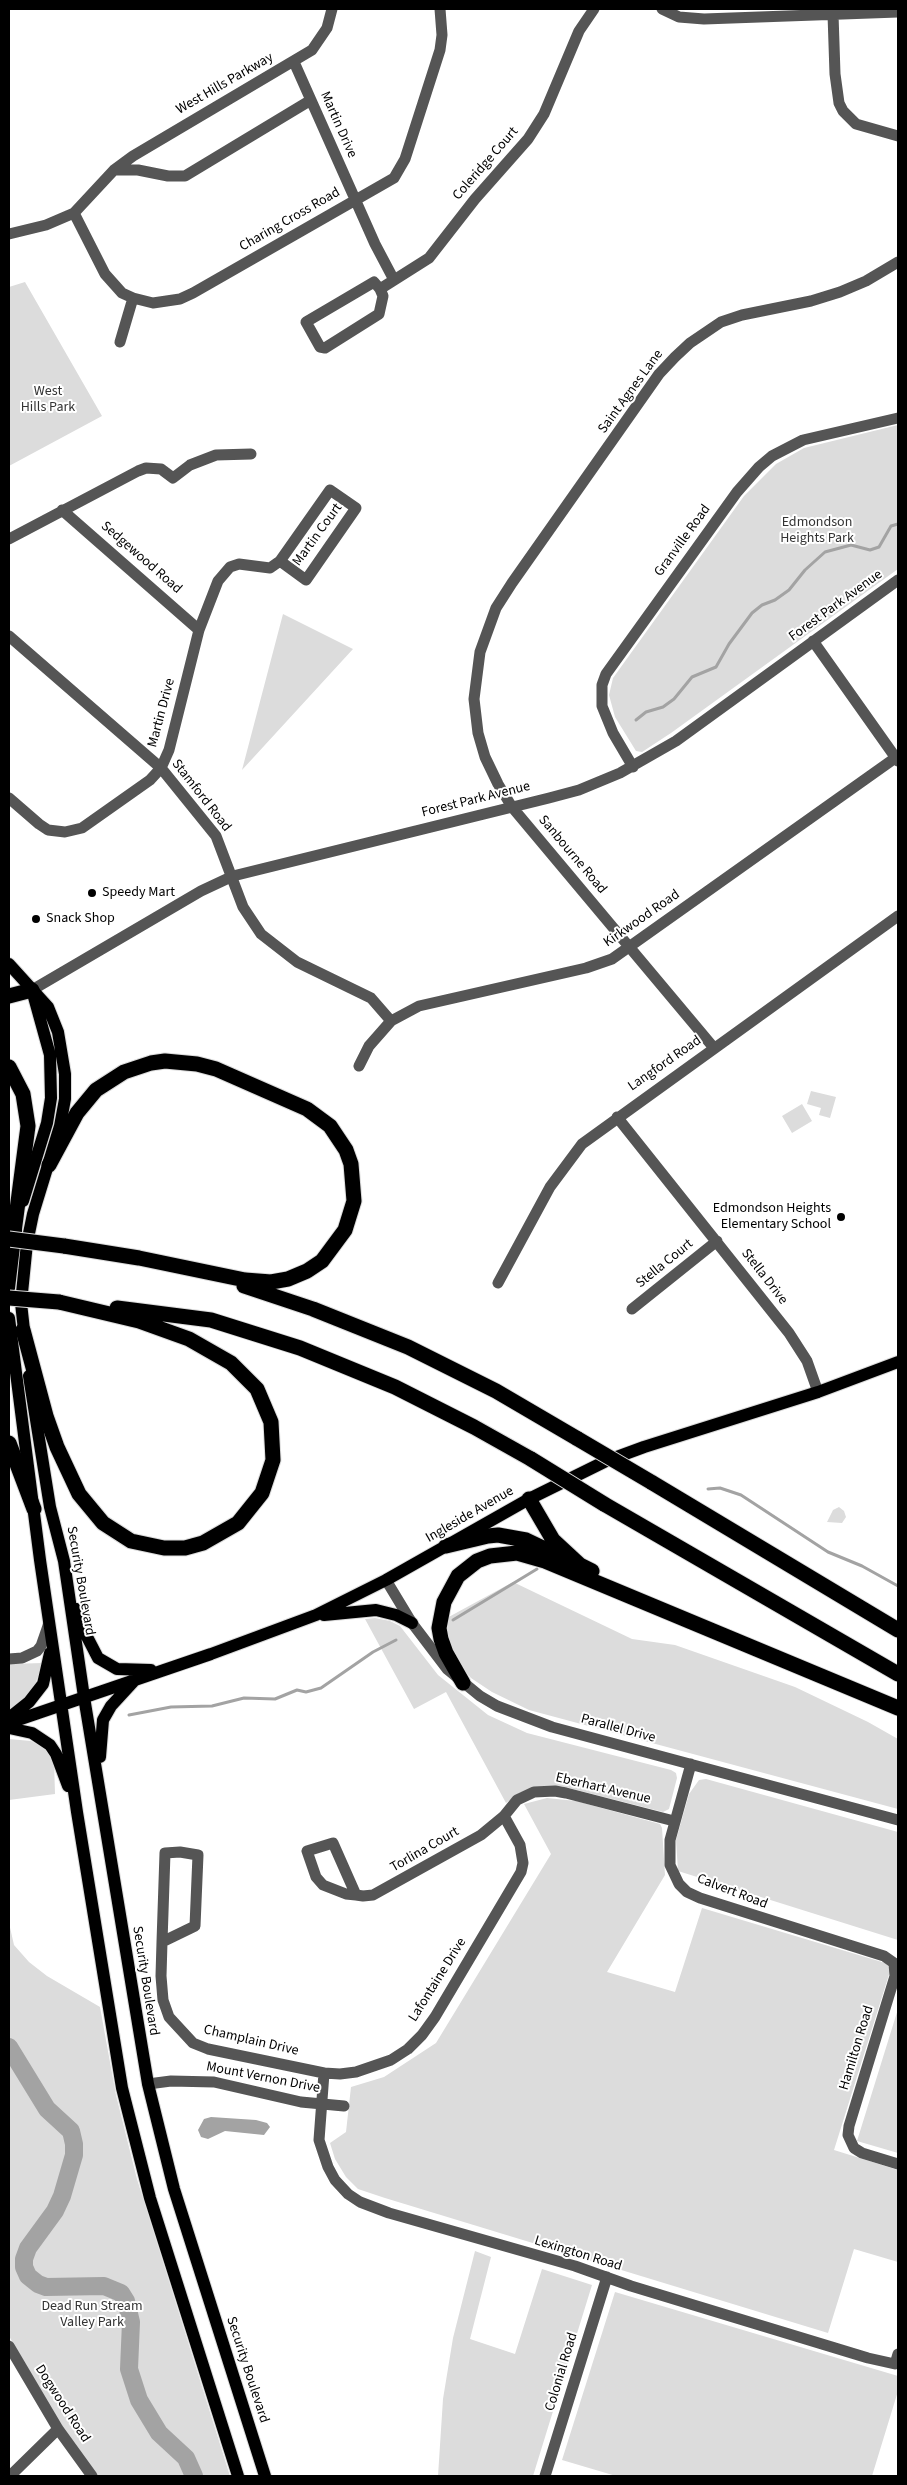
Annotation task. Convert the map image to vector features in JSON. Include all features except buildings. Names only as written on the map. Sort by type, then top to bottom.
[{"type":"highway","points":[[9,996],[32,990]]},
{"type":"highway","points":[[9,1067],[23,1094],[28,1126],[11,1240],[64,1246],[138,1258],[245,1280],[271,1282],[307,1271],[331,1251],[345,1230],[354,1201],[351,1164],[343,1144],[330,1126],[320,1117],[287,1099],[216,1069],[180,1062],[151,1063],[124,1072],[96,1090],[77,1113],[49,1164]]},
{"type":"highway","points":[[198,1271],[313,1309],[408,1347],[496,1391],[898,1630]]},
{"type":"highway","points":[[9,1298],[192,1317],[257,1334],[328,1359],[395,1387],[474,1427],[898,1674]]},
{"type":"highway","points":[[23,1330],[46,1416],[58,1447],[80,1494],[103,1523],[132,1541],[164,1548],[185,1548],[203,1543],[238,1523],[262,1493],[273,1460],[270,1422],[257,1389],[231,1363],[189,1339],[139,1321],[59,1302]]},
{"type":"highway","points":[[9,1443],[34,1509]]},
{"type":"highway","points":[[529,1498],[553,1540],[580,1565]]},
{"type":"highway","points":[[446,1546],[488,1536],[526,1540],[750,1644]]},
{"type":"highway","points":[[463,1683],[446,1653],[439,1628],[444,1602],[450,1588],[467,1568],[476,1561],[504,1554],[531,1555],[750,1644],[898,1708]]},
{"type":"main road","name":"Security Boulevard","points":[[9,964],[48,1007],[58,1032],[65,1074],[60,1126],[32,1214],[26,1243],[21,1295],[23,1330],[50,1507],[64,1561],[84,1697],[148,2084],[174,2189],[266,2476]]},
{"type":"main road","points":[[9,1288],[11,1240],[47,1122],[51,1098],[52,1075],[50,1055],[32,990]]},
{"type":"main road","points":[[9,1318],[49,1620],[111,2031],[135,2144],[238,2476]]},
{"type":"main road","name":"Ingleside Avenue","points":[[9,1723],[316,1616],[386,1580],[529,1498],[606,1461],[644,1447],[818,1392],[898,1362]]},
{"type":"main road","points":[[64,1561],[83,1629],[98,1658],[117,1669],[128,1671],[166,1669]]},
{"type":"main road","points":[[316,1616],[376,1610],[396,1615],[412,1624]]},
{"type":"main road","points":[[9,1718],[29,1702],[43,1684],[52,1640]]},
{"type":"main road","points":[[100,1787],[102,1724],[111,1706],[134,1680]]},
{"type":"main road","points":[[9,1728],[32,1733],[50,1745],[56,1754],[77,1812]]},
{"type":"street","name":"West Hills Parkway","points":[[9,234],[46,225],[74,213],[114,170],[158,140],[312,50],[327,28],[332,9]]},
{"type":"street","name":"Charing Cross Road","points":[[74,213],[109,280],[122,293],[153,303],[180,300],[394,178],[405,159],[440,50],[442,29],[440,9]]},
{"type":"street","name":"Coleridge Court","points":[[380,289],[429,258],[475,199],[536,128],[578,31],[594,9]]},
{"type":"street","points":[[662,9],[689,19],[898,12]]},
{"type":"street","points":[[833,14],[835,74],[842,111],[856,124],[898,136]]},
{"type":"street","name":"Martin Drive","points":[[294,62],[377,250],[394,280]]},
{"type":"street","points":[[114,170],[138,170],[168,176],[185,176],[311,100]]},
{"type":"street","name":"Saint Agnes Lane","points":[[480,652],[496,608],[512,583],[659,374],[680,352],[721,322],[742,314],[811,301],[840,292],[888,269],[898,262]]},
{"type":"street","points":[[888,269],[898,276]]},
{"type":"street","name":"Coleridge Court","points":[[374,282],[380,289],[383,296],[379,314],[325,348],[320,346],[306,322],[374,282]]},
{"type":"street","points":[[120,342],[133,298]]},
{"type":"street","name":"Granville Road","points":[[633,767],[613,733],[602,706],[602,685],[606,674],[736,492],[772,456],[803,440],[898,418]]},
{"type":"street","points":[[9,539],[138,470],[161,469],[173,478],[190,465],[216,455],[251,454]]},
{"type":"street","name":"Martin Court","points":[[218,581],[230,567],[239,564],[270,568],[280,561],[330,490],[356,508],[306,580],[280,561]]},
{"type":"street","name":"Sedgewood Road","points":[[62,510],[199,630]]},
{"type":"street","name":"Forest Park Avenue","points":[[32,990],[201,890],[233,876],[579,790],[633,767],[676,740],[898,580]]},
{"type":"street","name":"Martin Drive","points":[[9,798],[48,830],[74,831],[90,823],[150,780],[161,768],[169,750],[199,630],[218,581]]},
{"type":"street","name":"Stamford Road","points":[[9,636],[161,768],[216,836],[250,921],[272,945],[298,962],[371,998],[392,1021]]},
{"type":"street","points":[[812,641],[897,758]]},
{"type":"street","name":"Sanbourne Road","points":[[480,652],[474,699],[478,733],[491,771],[512,807],[714,1048]]},
{"type":"street","name":"Kirkwood Road","points":[[358,1066],[370,1046],[392,1021],[406,1012],[434,1001],[600,964],[629,948],[897,758]]},
{"type":"street","name":"Langford Road","points":[[498,1282],[560,1170],[582,1144],[898,916]]},
{"type":"street","name":"Stella Drive","points":[[618,1117],[802,1351],[818,1392]]},
{"type":"street","name":"Stella Court","points":[[632,1309],[717,1241]]},
{"type":"street","name":"Parallel Drive","points":[[386,1580],[412,1624],[441,1662],[480,1696],[519,1716],[898,1820]]},
{"type":"street","points":[[9,1659],[27,1656],[38,1650],[47,1632],[49,1620]]},
{"type":"street","name":"Calvert Road","points":[[691,1764],[670,1840],[670,1865],[674,1876],[687,1892],[763,1920],[884,1956],[894,1963]]},
{"type":"street","name":"Eberhart Avenue","points":[[504,1816],[510,1806],[525,1795],[555,1791],[674,1821]]},
{"type":"street","name":"Torlina Court","points":[[356,1896],[334,1842],[307,1851],[316,1877],[323,1885],[332,1890],[356,1896],[373,1896],[481,1835],[504,1816]]},
{"type":"street","name":"Lafontaine Drive","points":[[324,2073],[356,2072],[391,2060],[413,2044],[435,2017],[520,1872],[523,1863],[520,1845],[504,1816]]},
{"type":"street","name":"Champlain Drive","points":[[162,1942],[195,1926],[198,1855],[180,1852],[165,1853],[162,1942],[163,2000],[169,2017],[193,2043],[228,2054],[324,2073]]},
{"type":"street","name":"Hamilton Road","points":[[894,1963],[895,1976],[849,2126],[849,2141],[862,2153],[898,2164]]},
{"type":"street","points":[[320,2105],[324,2073]]},
{"type":"street","name":"Mount Vernon Drive","points":[[148,2084],[171,2081],[214,2082],[320,2105],[344,2106]]},
{"type":"street","name":"Lexington Road","points":[[320,2105],[318,2140],[328,2167],[335,2180],[348,2194],[360,2202],[389,2213],[607,2277],[868,2358],[897,2359]]},
{"type":"street","name":"Colonial Road","points":[[545,2476],[607,2277]]},
{"type":"street","name":"Dogwood Road","points":[[9,2346],[58,2429],[92,2476]]},
{"type":"street","points":[[10,2476],[58,2429]]},
{"type":"green space","name":"West Hills Park","points":[[25,282],[102,416],[9,466],[9,287]]},
{"type":"green space","name":"Edmondson Heights Park","points":[[898,425],[898,569],[671,733],[642,752],[636,751],[615,717],[609,695],[613,678],[744,496],[776,464],[804,448]]},
{"type":"green space","points":[[283,614],[353,649],[242,770]]},
{"type":"green space","points":[[811,1091],[836,1097],[830,1118],[819,1115],[821,1108],[807,1104]]},
{"type":"green space","points":[[802,1104],[812,1121],[792,1133],[782,1116]]},
{"type":"green space","points":[[839,1507],[844,1511],[846,1517],[842,1523],[827,1522],[833,1510]]},
{"type":"green space","points":[[513,1582],[632,1639],[675,1645],[795,1687],[868,1722],[898,1739],[898,1809],[529,1710],[492,1692],[471,1678],[455,1660],[449,1644],[445,1619]]},
{"type":"green space","points":[[375,1618],[390,1621],[400,1626],[438,1675],[488,1715],[527,1733],[671,1770],[676,1773],[677,1778],[669,1809],[663,1812],[561,1786],[538,1787],[519,1793],[506,1803],[446,1692],[414,1709],[365,1619]]},
{"type":"green space","points":[[43,1663],[34,1687],[23,1702],[9,1710],[9,1664]]},
{"type":"green space","points":[[9,1739],[31,1741],[44,1748],[54,1760],[55,1794],[9,1800]]},
{"type":"green space","points":[[706,1779],[898,1832],[898,1940],[678,1871],[676,1840],[689,1794],[699,1780]]},
{"type":"green space","points":[[547,1798],[576,1801],[660,1824],[662,1828],[665,1875],[607,1972],[675,1992],[702,1908],[892,1965],[834,2150],[898,2170],[898,2262],[854,2249],[828,2333],[358,2189],[346,2177],[335,2159],[330,2143],[346,2132],[351,2087],[384,2077],[436,2043],[551,1854],[524,1804]]},
{"type":"green space","name":"Dead Run Stream Valley Park","points":[[9,1923],[14,1945],[29,1962],[47,1976],[100,2007],[116,2095],[137,2179],[230,2476],[97,2476],[57,2421],[9,2336]]},
{"type":"green space","points":[[898,2009],[898,2153],[857,2141]]},
{"type":"green space","points":[[475,2251],[491,2257],[470,2339],[515,2354],[542,2269],[592,2285],[533,2476],[438,2476],[443,2399],[453,2338]]},
{"type":"green space","points":[[615,2292],[898,2376],[898,2391],[872,2476],[616,2476],[562,2460]]},
{"type":"shaded area","points":[[211,2117],[256,2120],[267,2123],[270,2127],[264,2135],[225,2131],[208,2139],[201,2137],[198,2130],[204,2119]]},
{"type":"waterway","points":[[636,720],[646,712],[663,707],[674,699],[692,677],[716,667],[729,644],[752,613],[762,605],[775,600],[789,590],[805,570],[825,552],[851,545],[870,550],[879,547],[891,526],[898,524]]},
{"type":"waterway","points":[[708,1489],[720,1488],[741,1495],[828,1552],[862,1566],[898,1586]]},
{"type":"waterway","points":[[453,1620],[537,1569]]},
{"type":"waterway","points":[[129,1715],[171,1707],[212,1706],[244,1698],[275,1699],[297,1690],[306,1692],[321,1688],[373,1652],[396,1640]]},
{"type":"waterway","points":[[9,2047],[47,2109],[71,2131],[74,2144],[74,2155],[62,2196],[55,2211],[28,2248],[24,2259],[24,2267],[28,2276],[38,2284],[46,2287],[104,2286],[121,2293],[126,2301],[131,2322],[129,2369],[139,2400],[159,2433],[186,2458],[194,2476]]},
{"type":"place","name":"Speedy Mart","points":[[92,893]]},
{"type":"place","name":"Snack Shop","points":[[36,919]]},
{"type":"place","name":"Edmondson Heights Elementary School","points":[[841,1217]]}]
